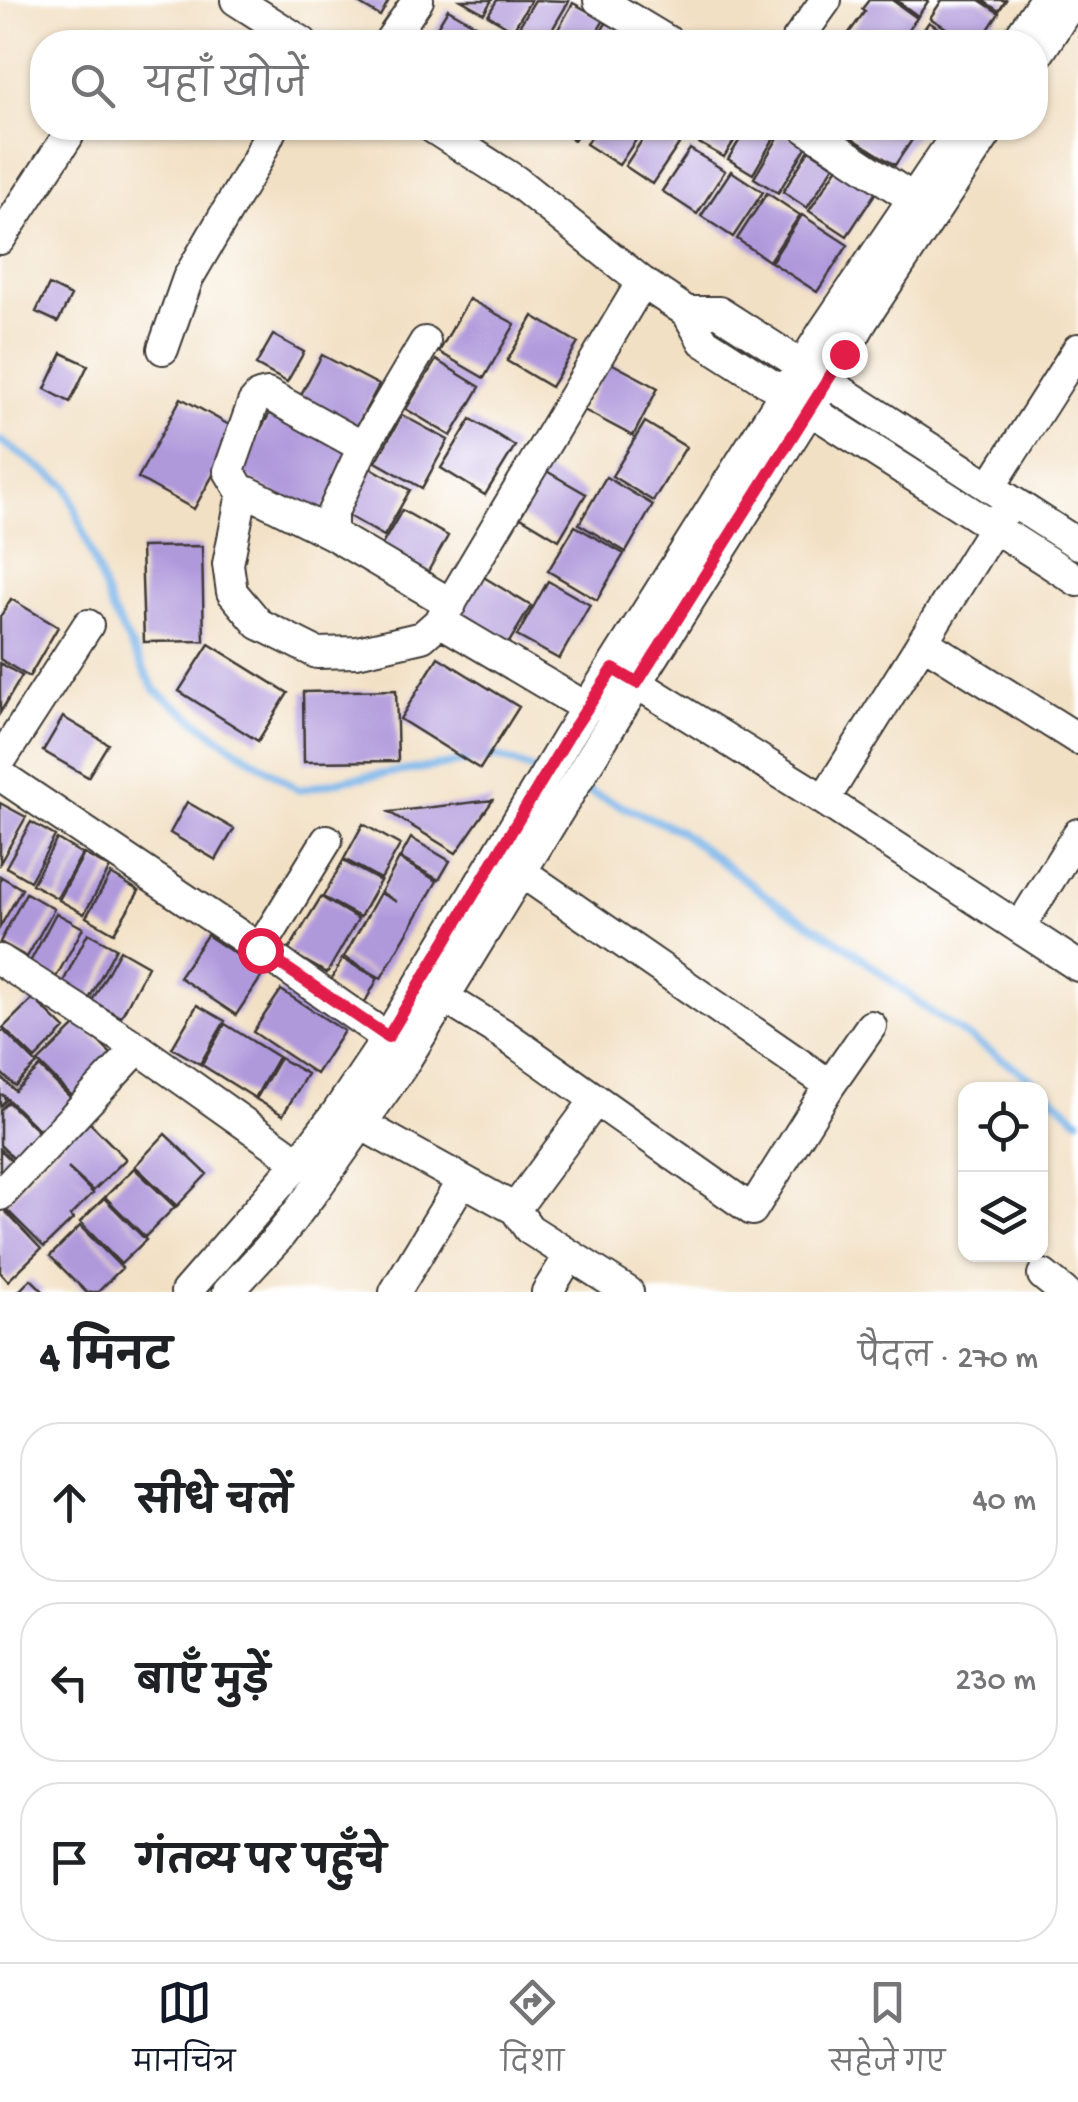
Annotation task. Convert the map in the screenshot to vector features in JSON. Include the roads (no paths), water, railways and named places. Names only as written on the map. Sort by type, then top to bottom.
[{"type":"street","points":[[236,0],[283,30]]},
{"type":"street","points":[[397,30],[418,0]]},
{"type":"street","points":[[599,0],[649,30]]},
{"type":"street","points":[[805,30],[826,0]]},
{"type":"street","points":[[1032,30],[1060,8]]},
{"type":"street","points":[[1048,32],[1060,8]]},
{"type":"street","points":[[0,239],[65,140]]},
{"type":"street","points":[[163,349],[188,278],[266,140]]},
{"type":"street","points":[[452,140],[516,181],[642,282],[688,312],[704,340],[1078,581]]},
{"type":"street","points":[[824,140],[924,206]]},
{"type":"street","points":[[924,206],[955,140]]},
{"type":"street","points":[[399,1046],[445,998],[592,758],[625,676],[924,206],[980,140]]},
{"type":"street","points":[[587,708],[445,613],[332,534],[252,492],[240,504],[228,564],[232,592],[259,624],[316,653],[357,652],[422,637],[445,613],[642,282]]},
{"type":"street","points":[[688,312],[719,312],[1078,544]]},
{"type":"street","points":[[332,534],[332,514],[363,447],[425,342]]},
{"type":"street","points":[[824,800],[994,527],[1000,494],[1078,348]]},
{"type":"street","points":[[244,496],[229,471],[253,402],[259,396],[266,394],[363,447]]},
{"type":"street","points":[[0,761],[88,625]]},
{"type":"street","points":[[923,642],[1078,739]]},
{"type":"street","points":[[228,1292],[278,1238],[350,1118],[399,1046],[520,818],[568,737],[587,708],[625,676]]},
{"type":"street","points":[[625,676],[1078,966]]},
{"type":"street","points":[[0,775],[399,1046]]},
{"type":"street","points":[[1020,928],[1078,834]]},
{"type":"street","points":[[260,950],[326,840]]},
{"type":"street","points":[[520,871],[830,1085]]},
{"type":"street","points":[[5,973],[138,1048],[299,1162]]},
{"type":"street","points":[[445,998],[503,1034],[752,1210],[870,1026]]},
{"type":"street","points":[[0,1194],[138,1048]]},
{"type":"street","points":[[514,1210],[595,1101]]},
{"type":"street","points":[[186,1292],[299,1162],[350,1118]]},
{"type":"street","points":[[350,1118],[514,1210],[529,1229],[628,1292]]},
{"type":"street","points":[[394,1292],[462,1181]]},
{"type":"street","points":[[548,1292],[570,1255]]},
{"type":"waterway","points":[[0,440],[67,486],[112,611],[155,690],[299,790],[498,757],[539,772]]},
{"type":"waterway","points":[[580,788],[678,830],[772,900],[852,950],[932,1013],[1029,1077],[1078,1119]]}]
